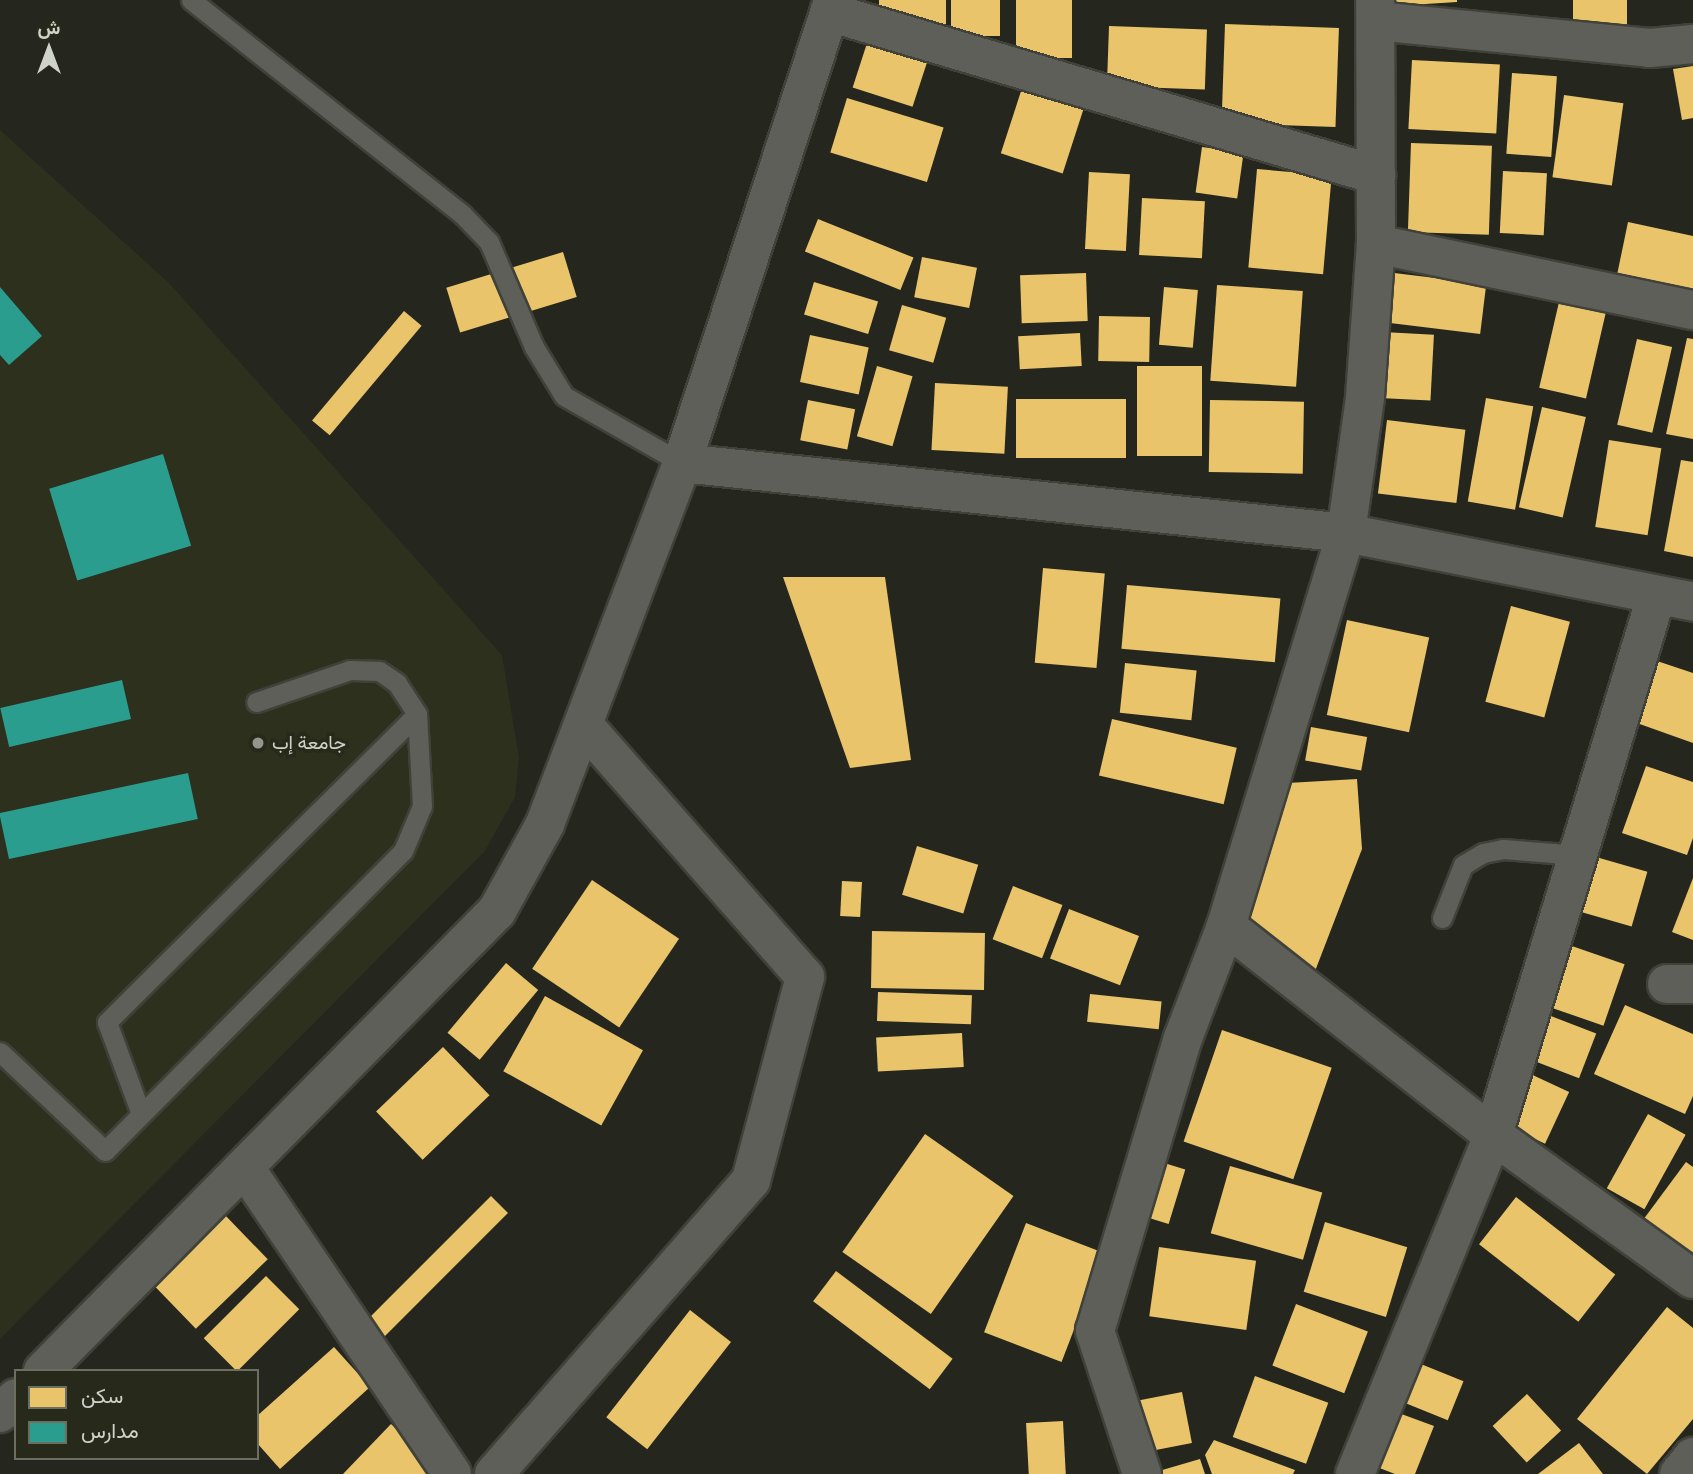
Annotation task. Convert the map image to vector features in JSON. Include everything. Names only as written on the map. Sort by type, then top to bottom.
[{"type":"street","points":[[45,1369],[497,911],[545,824],[682,463],[831,6],[1376,175]]},
{"type":"street","points":[[1142,1474],[1094,1331],[1183,1038],[1226,926],[1346,533],[1365,397],[1376,244],[1375,10],[1650,48],[1693,44]]},
{"type":"street","points":[[1376,244],[1693,310]]},
{"type":"street","points":[[682,463],[1346,533],[1656,597],[1693,602]]},
{"type":"street","points":[[1355,1474],[1493,1135],[1656,597]]},
{"type":"street","points":[[494,1474],[751,1180],[805,977],[584,725]]},
{"type":"street","points":[[1226,926],[1493,1135],[1693,1279]]},
{"type":"street","points":[[245,1168],[452,1474]]},
{"type":"street","points":[[0,1413],[14,1400]]},
{"type":"street","points":[[1679,1474],[1693,1457]]},
{"type":"lane","points":[[191,0],[462,214],[489,242],[534,347],[564,396],[682,463]]},
{"type":"lane","points":[[0,1052],[105,1151],[403,851],[422,806],[417,714],[397,683],[379,671],[350,670],[256,702]]},
{"type":"lane","points":[[141,1114],[107,1023],[417,714]]},
{"type":"lane","points":[[1442,918],[1463,865],[1483,853],[1503,849],[1578,855]]},
{"type":"shaded area","name":"جامعة إب","points":[[0,130],[169,283],[502,655],[519,758],[515,797],[485,851],[0,1339]]},
{"type":"building: سكن","points":[[879,0],[946,0],[946,24],[879,24]]},
{"type":"building: سكن","points":[[951,0],[1000,0],[1000,36],[951,36]]},
{"type":"building: سكن","points":[[1016,0],[1072,0],[1072,58],[1016,58]]},
{"type":"building: سكن","points":[[1394,0],[1457,0],[1457,2],[1394,6]]},
{"type":"building: سكن","points":[[1573,0],[1627,0],[1627,36],[1573,36]]},
{"type":"building: سكن","points":[[1225,24],[1339,28],[1335,127],[1222,123]]},
{"type":"building: سكن","points":[[1109,26],[1207,29],[1205,89],[1107,86]]},
{"type":"building: سكن","points":[[869,37],[929,56],[913,107],[853,87]]},
{"type":"building: سكن","points":[[1412,60],[1500,65],[1496,134],[1408,129]]},
{"type":"building: سكن","points":[[1693,66],[1693,118],[1682,120],[1673,69]]},
{"type":"building: سكن","points":[[1512,73],[1557,76],[1551,157],[1506,154]]},
{"type":"building: سكن","points":[[1024,82],[1086,102],[1063,173],[1001,153]]},
{"type":"building: سكن","points":[[1564,95],[1623,103],[1612,186],[1552,177]]},
{"type":"building: سكن","points":[[847,98],[944,128],[927,182],[830,153]]},
{"type":"building: سكن","points":[[1411,143],[1492,146],[1489,235],[1408,232]]},
{"type":"building: سكن","points":[[1202,147],[1244,153],[1237,198],[1196,193]]},
{"type":"building: سكن","points":[[1257,169],[1332,176],[1323,274],[1248,268]]},
{"type":"building: سكن","points":[[1503,171],[1547,173],[1544,235],[1500,233]]},
{"type":"building: سكن","points":[[1089,172],[1130,174],[1126,251],[1085,249]]},
{"type":"building: سكن","points":[[1142,198],[1205,201],[1202,258],[1139,255]]},
{"type":"building: سكن","points":[[818,219],[913,258],[900,290],[805,251]]},
{"type":"building: سكن","points":[[1628,222],[1693,236],[1693,291],[1617,275]]},
{"type":"building: سكن","points":[[563,252],[577,297],[460,333],[446,288]]},
{"type":"building: سكن","points":[[922,257],[977,268],[969,308],[914,297]]},
{"type":"building: سكن","points":[[1386,272],[1486,284],[1480,334],[1380,322]]},
{"type":"building: سكن","points":[[1086,273],[1088,321],[1022,323],[1020,275]]},
{"type":"building: سكن","points":[[814,282],[878,302],[868,334],[804,315]]},
{"type":"building: سكن","points":[[1217,285],[1303,291],[1296,387],[1210,381]]},
{"type":"building: سكن","points":[[1164,287],[1198,290],[1193,348],[1159,345]]},
{"type":"building: سكن","points":[[1559,302],[1606,313],[1586,399],[1539,388]]},
{"type":"building: سكن","points":[[902,305],[946,318],[933,363],[889,350]]},
{"type":"building: سكن","points":[[404,311],[422,326],[330,435],[312,421]]},
{"type":"building: سكن","points":[[1099,316],[1150,317],[1149,362],[1098,361]]},
{"type":"building: سكن","points":[[1383,332],[1434,335],[1430,401],[1380,398]]},
{"type":"building: سكن","points":[[1080,333],[1082,366],[1020,369],[1018,336]]},
{"type":"building: سكن","points":[[810,335],[869,347],[859,394],[800,382]]},
{"type":"building: سكن","points":[[1687,338],[1693,339],[1693,439],[1666,434]]},
{"type":"building: سكن","points":[[1637,339],[1672,347],[1652,433],[1617,425]]},
{"type":"building: سكن","points":[[877,366],[913,376],[892,446],[857,436]]},
{"type":"building: سكن","points":[[1137,366],[1202,366],[1202,456],[1137,456]]},
{"type":"building: سكن","points":[[935,383],[1008,387],[1004,454],[931,450]]},
{"type":"building: سكن","points":[[1486,398],[1533,406],[1515,510],[1468,501]]},
{"type":"building: سكن","points":[[1016,399],[1126,399],[1126,458],[1016,458]]},
{"type":"building: سكن","points":[[808,400],[855,409],[847,449],[800,440]]},
{"type":"building: سكن","points":[[1210,400],[1304,402],[1303,474],[1209,472]]},
{"type":"building: سكن","points":[[1542,407],[1586,417],[1563,517],[1519,507]]},
{"type":"building: سكن","points":[[1387,420],[1465,430],[1456,503],[1378,493]]},
{"type":"building: سكن","points":[[1609,440],[1661,448],[1648,535],[1595,527]]},
{"type":"building: سكن","points":[[1681,460],[1693,462],[1693,557],[1664,551]]},
{"type":"building: سكن","points":[[1043,568],[1105,573],[1096,668],[1035,663]]},
{"type":"building: سكن","points":[[783,577],[885,577],[911,760],[850,768]]},
{"type":"building: سكن","points":[[1127,585],[1280,598],[1275,662],[1121,649]]},
{"type":"building: سكن","points":[[1511,606],[1570,622],[1544,717],[1485,702]]},
{"type":"building: سكن","points":[[1347,620],[1429,637],[1409,732],[1327,715]]},
{"type":"building: سكن","points":[[1657,661],[1693,673],[1693,743],[1634,722]]},
{"type":"building: سكن","points":[[1125,663],[1197,671],[1191,720],[1120,713]]},
{"type":"building: سكن","points":[[1112,719],[1237,748],[1224,804],[1099,776]]},
{"type":"building: سكن","points":[[1311,727],[1367,737],[1361,770],[1305,760]]},
{"type":"building: سكن","points":[[1646,766],[1693,782],[1693,838],[1687,855],[1622,833]]},
{"type":"building: سكن","points":[[1357,779],[1362,849],[1312,979],[1212,920],[1269,784]]},
{"type":"building: سكن","points":[[917,846],[978,865],[963,913],[902,895]]},
{"type":"building: سكن","points":[[1582,853],[1647,872],[1632,927],[1566,908]]},
{"type":"building: سكن","points":[[1693,878],[1693,940],[1672,932]]},
{"type":"building: سكن","points":[[592,880],[679,939],[619,1027],[532,969]]},
{"type":"building: سكن","points":[[842,881],[862,882],[860,917],[840,916]]},
{"type":"building: سكن","points":[[1013,886],[1062,905],[1042,958],[993,939]]},
{"type":"building: سكن","points":[[1069,909],[1139,936],[1120,985],[1050,958]]},
{"type":"building: سكن","points":[[872,931],[985,933],[984,990],[871,988]]},
{"type":"building: سكن","points":[[1566,944],[1625,964],[1603,1026],[1545,1005]]},
{"type":"building: سكن","points":[[506,963],[538,990],[480,1060],[448,1033]]},
{"type":"building: سكن","points":[[878,992],[972,995],[971,1024],[877,1021]]},
{"type":"building: سكن","points":[[1090,994],[1162,1002],[1159,1029],[1087,1022]]},
{"type":"building: سكن","points":[[545,996],[643,1050],[601,1126],[503,1071]]},
{"type":"building: سكن","points":[[1625,1005],[1693,1034],[1693,1096],[1685,1114],[1594,1074]]},
{"type":"building: سكن","points":[[1543,1013],[1596,1033],[1579,1078],[1526,1058]]},
{"type":"building: سكن","points":[[1222,1030],[1332,1068],[1293,1179],[1184,1142]]},
{"type":"building: سكن","points":[[962,1033],[964,1067],[878,1071],[876,1038]]},
{"type":"building: سكن","points":[[443,1047],[490,1095],[423,1160],[376,1112]]},
{"type":"building: سكن","points":[[1522,1070],[1569,1092],[1545,1144],[1498,1122]]},
{"type":"building: سكن","points":[[1648,1114],[1686,1135],[1644,1209],[1607,1188]]},
{"type":"building: سكن","points":[[925,1134],[1013,1196],[931,1314],[842,1252]]},
{"type":"building: سكن","points":[[1148,1158],[1185,1169],[1169,1224],[1131,1213]]},
{"type":"building: سكن","points":[[1686,1162],[1693,1167],[1693,1258],[1643,1220]]},
{"type":"building: سكن","points":[[1230,1166],[1322,1192],[1303,1260],[1211,1233]]},
{"type":"building: سكن","points":[[491,1196],[508,1213],[379,1342],[362,1325]]},
{"type":"building: سكن","points":[[1516,1197],[1615,1275],[1578,1322],[1479,1244]]},
{"type":"building: سكن","points":[[224,1214],[268,1259],[196,1329],[152,1283]]},
{"type":"building: سكن","points":[[1325,1222],[1407,1247],[1386,1317],[1304,1292]]},
{"type":"building: سكن","points":[[1026,1223],[1103,1253],[1062,1362],[984,1332]]},
{"type":"building: سكن","points":[[1159,1247],[1256,1261],[1246,1330],[1149,1316]]},
{"type":"building: سكن","points":[[836,1271],[953,1359],[930,1389],[813,1301]]},
{"type":"building: سكن","points":[[266,1276],[299,1309],[239,1369],[235,1369],[204,1338]]},
{"type":"building: سكن","points":[[1296,1304],[1368,1332],[1344,1393],[1272,1366]]},
{"type":"building: سكن","points":[[1667,1307],[1693,1328],[1693,1419],[1647,1474],[1577,1419]]},
{"type":"building: سكن","points":[[690,1310],[731,1342],[647,1449],[606,1417]]},
{"type":"building: سكن","points":[[334,1347],[370,1387],[280,1469],[259,1445],[259,1414]]},
{"type":"building: سكن","points":[[1406,1358],[1463,1381],[1448,1420],[1390,1397]]},
{"type":"building: سكن","points":[[1255,1376],[1328,1403],[1306,1464],[1233,1437]]},
{"type":"building: سكن","points":[[1182,1392],[1192,1443],[1130,1455],[1120,1404]]},
{"type":"building: سكن","points":[[1527,1394],[1561,1431],[1527,1463],[1493,1426]]},
{"type":"building: سكن","points":[[1377,1405],[1434,1426],[1415,1474],[1395,1474],[1356,1459]]},
{"type":"building: سكن","points":[[1063,1421],[1066,1474],[1029,1474],[1026,1423]]},
{"type":"building: سكن","points":[[391,1424],[435,1466],[427,1474],[343,1474]]},
{"type":"building: سكن","points":[[1214,1440],[1295,1470],[1293,1474],[1212,1474],[1205,1455]]},
{"type":"building: سكن","points":[[1579,1443],[1603,1474],[1538,1474]]},
{"type":"building: سكن","points":[[1200,1459],[1205,1474],[1152,1474],[1152,1473]]},
{"type":"building: مدارس","points":[[0,287],[42,336],[9,365],[0,355]]},
{"type":"building: مدارس","points":[[163,454],[191,546],[77,581],[49,489]]},
{"type":"building: مدارس","points":[[122,680],[131,719],[9,747],[0,708]]},
{"type":"building: مدارس","points":[[188,773],[198,819],[9,859],[0,813]]},
{"type":"place","name":"جامعة إب","points":[[258,743]]}]
